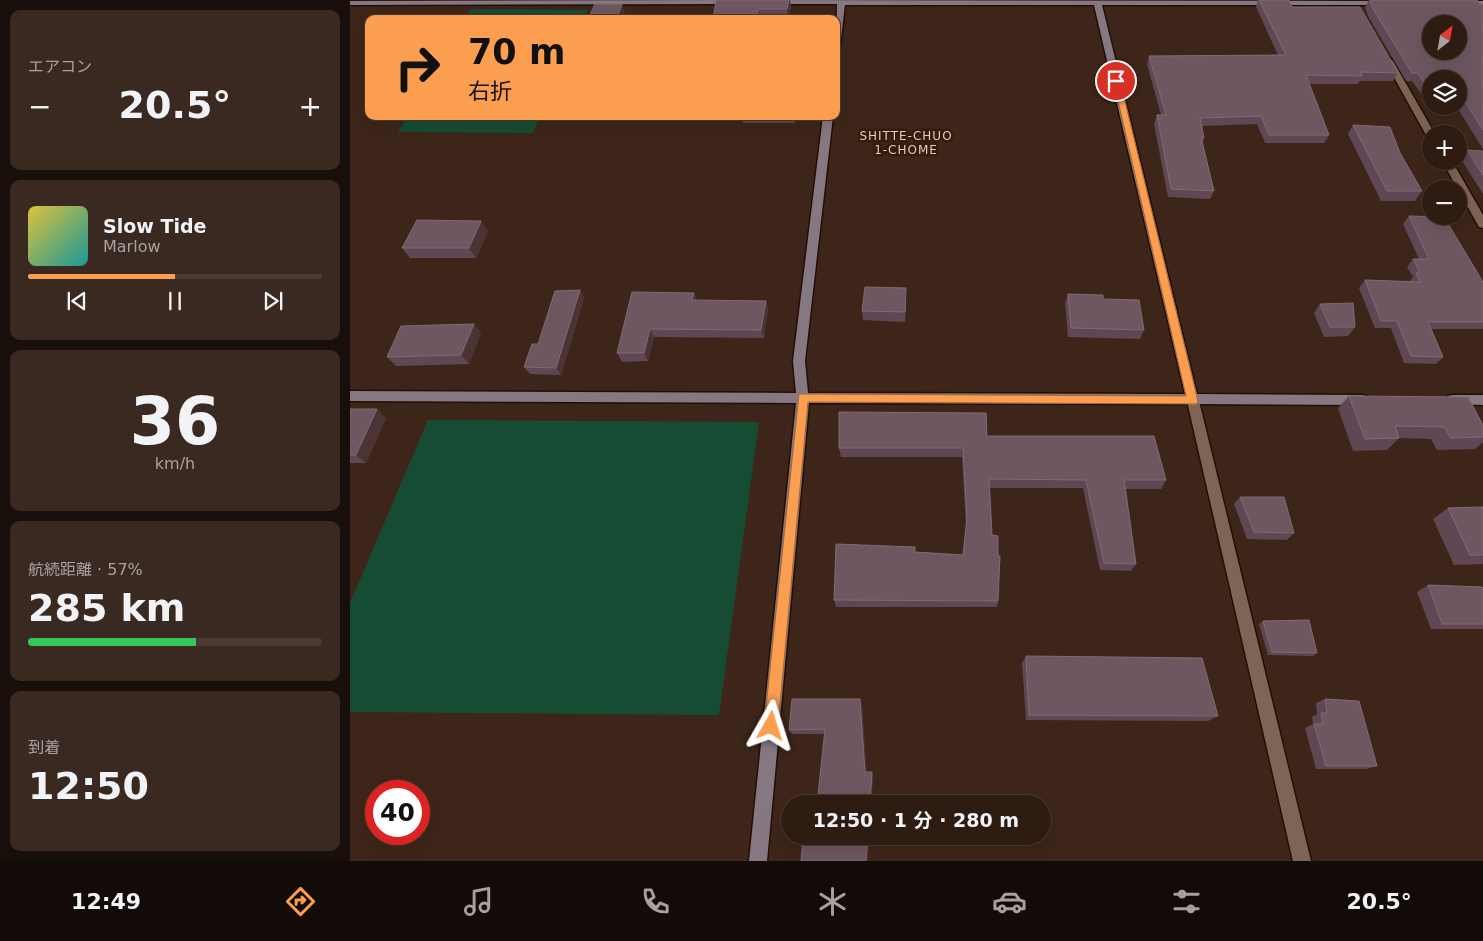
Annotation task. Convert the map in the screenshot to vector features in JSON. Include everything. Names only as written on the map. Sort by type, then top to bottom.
[{"type":"street","points":[[840,16],[842,1]]},
{"type":"street","points":[[350,3],[743,2]]},
{"type":"street","points":[[763,2],[1356,5],[1395,3]]},
{"type":"street","points":[[1098,3],[1302,861]]},
{"type":"street","points":[[1454,3],[1483,3]]},
{"type":"street","points":[[1384,53],[1425,125]]},
{"type":"street","points":[[758,861],[803,398],[799,361],[828,120]]},
{"type":"street","points":[[1451,170],[1483,224]]},
{"type":"street","points":[[350,396],[1193,401],[1377,400]]},
{"type":"street","points":[[1435,400],[1483,400]]},
{"type":"green space","points":[[471,9],[588,10],[586,15],[468,15]]},
{"type":"green space","points":[[405,120],[539,120],[533,133],[398,132]]},
{"type":"green space","points":[[428,420],[759,422],[719,715],[350,712],[350,603]]},
{"type":"building","points":[[716,0],[789,0],[787,9],[758,9],[757,15],[714,15]]},
{"type":"building","points":[[1259,0],[1289,0],[1292,7],[1360,7],[1398,73],[1361,72],[1362,76],[1306,75],[1329,135],[1269,135],[1261,116],[1200,118],[1204,138],[1201,138],[1214,191],[1171,189],[1157,115],[1166,115],[1149,56],[1286,55]]},
{"type":"building","points":[[1370,0],[1477,0],[1480,4],[1483,4],[1483,130],[1467,105],[1467,70],[1422,70],[1422,79],[1418,73],[1412,73],[1372,7]]},
{"type":"building","points":[[595,4],[622,4],[618,15],[590,15]]},
{"type":"building","points":[[1353,125],[1390,127],[1400,153],[1422,191],[1387,191]]},
{"type":"building","points":[[1467,150],[1483,151],[1483,175]]},
{"type":"building","points":[[1409,216],[1422,216],[1422,225],[1449,225],[1483,282],[1483,322],[1428,322],[1443,357],[1411,356],[1397,321],[1381,321],[1365,280],[1420,282],[1416,273],[1420,273],[1413,259],[1429,259]]},
{"type":"building","points":[[417,220],[481,221],[469,248],[402,248]]},
{"type":"building","points":[[865,287],[906,288],[905,312],[862,311]]},
{"type":"building","points":[[580,290],[556,368],[524,367],[532,344],[538,344],[555,291]]},
{"type":"building","points":[[632,292],[694,293],[692,300],[766,301],[761,330],[650,329],[644,353],[617,353]]},
{"type":"building","points":[[1068,294],[1103,295],[1103,299],[1139,300],[1144,330],[1071,328]]},
{"type":"building","points":[[1353,303],[1355,327],[1330,327],[1320,304]]},
{"type":"building","points":[[474,324],[461,355],[387,357],[401,326]]},
{"type":"building","points":[[1349,396],[1468,397],[1483,425],[1483,437],[1451,438],[1444,427],[1395,426],[1399,438],[1365,439]]},
{"type":"building","points":[[350,409],[377,409],[356,455],[350,455]]},
{"type":"building","points":[[839,412],[986,413],[987,436],[1154,436],[1166,480],[1124,480],[1136,564],[1104,563],[1086,480],[989,479],[992,535],[998,536],[998,556],[1000,556],[998,601],[834,600],[836,544],[915,547],[915,552],[963,555],[967,518],[963,448],[839,448]]},
{"type":"building","points":[[1240,497],[1284,497],[1294,533],[1254,532]]},
{"type":"building","points":[[1483,507],[1483,555],[1470,555],[1448,508]]},
{"type":"building","points":[[1428,585],[1482,587],[1483,624],[1442,624]]},
{"type":"building","points":[[1309,620],[1317,653],[1272,652],[1263,621]]},
{"type":"building","points":[[1026,656],[1202,658],[1218,716],[1029,715]]},
{"type":"building","points":[[792,699],[860,699],[865,772],[872,772],[871,795],[818,795],[825,729],[789,730]]},
{"type":"building","points":[[1325,699],[1359,701],[1377,766],[1326,766],[1314,724],[1323,724],[1321,713],[1327,713]]},
{"type":"building","points":[[802,845],[867,845],[866,861],[801,861]]},
{"type":"district","name":"SHITTE-CHUO 1-CHOME","points":[[906,143]]},
{"type":"route","points":[[771,726],[803,398],[1193,401],[1116,81]]}]
